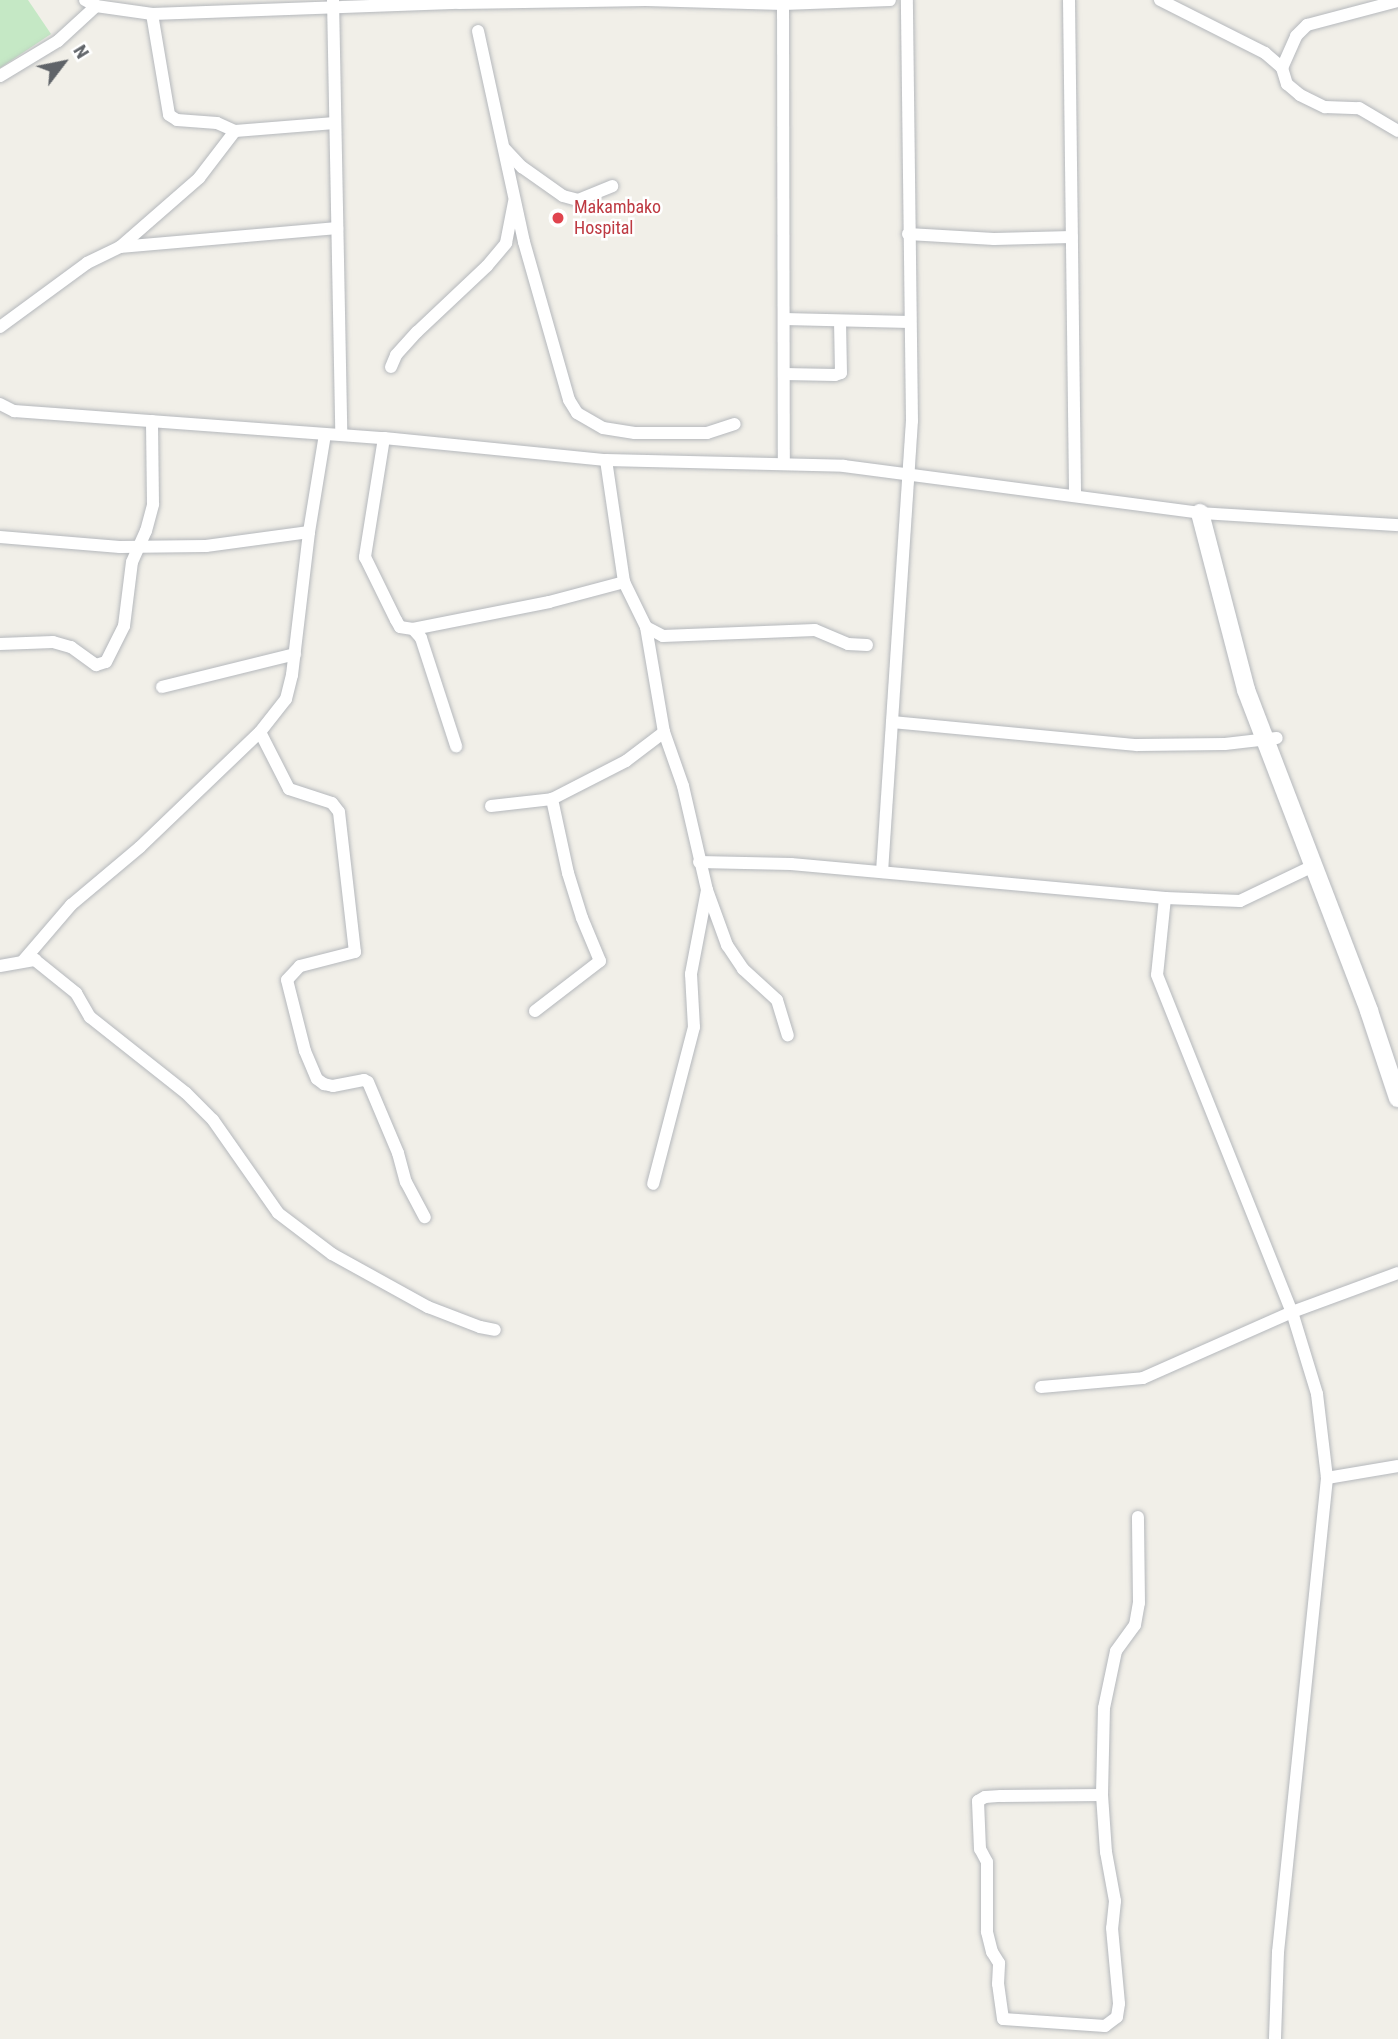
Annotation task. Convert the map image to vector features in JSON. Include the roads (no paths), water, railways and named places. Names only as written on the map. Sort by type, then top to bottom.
[{"type":"street","points":[[0,76],[58,41],[90,2],[152,14],[333,3],[890,0]]},
{"type":"street","points":[[882,872],[912,421],[907,0]]},
{"type":"street","points":[[1069,0],[1075,496]]},
{"type":"street","points":[[1160,0],[1265,53],[1282,68],[1287,84],[1300,95],[1325,107],[1359,108],[1398,131]]},
{"type":"street","points":[[1282,68],[1296,36],[1307,25],[1398,1]]},
{"type":"street","points":[[783,2],[784,463]]},
{"type":"street","points":[[333,3],[341,435]]},
{"type":"street","points":[[152,14],[169,115],[177,120],[217,123],[235,131],[335,123]]},
{"type":"street","points":[[478,31],[516,195],[524,242],[569,400],[577,413],[603,428],[635,433],[708,433],[735,424]]},
{"type":"street","points":[[0,327],[87,263],[120,247],[199,177],[235,131]]},
{"type":"street","points":[[505,149],[522,167],[563,196],[578,200],[612,186]]},
{"type":"street","points":[[391,367],[396,355],[417,332],[487,266],[506,243],[516,195]]},
{"type":"street","points":[[120,247],[337,228]]},
{"type":"street","points":[[908,234],[993,239],[1072,237]]},
{"type":"street","points":[[783,319],[910,321]]},
{"type":"street","points":[[784,374],[841,373],[840,321]]},
{"type":"street","points":[[0,404],[14,411],[384,438],[606,460],[784,463],[909,475],[1200,513],[1398,524]]},
{"type":"street","points":[[0,644],[53,642],[71,647],[96,665],[106,662],[124,626],[132,562],[146,531],[153,504],[152,421]]},
{"type":"street","points":[[23,961],[71,905],[141,847],[260,732],[286,699],[295,654],[309,531],[325,434]]},
{"type":"street","points":[[384,438],[365,557],[400,627],[413,629],[549,602],[624,582]]},
{"type":"street","points":[[606,460],[624,582],[646,627],[664,732],[683,786],[707,890],[727,945],[743,969],[777,1000],[788,1035]]},
{"type":"street","points":[[1200,513],[1246,690],[1271,739],[1313,866],[1398,1098]]},
{"type":"street","points":[[0,537],[120,547],[206,546],[309,531]]},
{"type":"street","points":[[646,627],[663,636],[815,630],[848,644],[867,645]]},
{"type":"street","points":[[413,629],[421,638],[456,746]]},
{"type":"street","points":[[162,687],[295,654]]},
{"type":"street","points":[[892,722],[1137,745],[1225,744],[1271,739]]},
{"type":"street","points":[[260,732],[289,789],[332,803],[339,812],[355,952],[300,966],[287,980],[304,1051],[317,1079],[324,1084],[333,1086],[364,1080],[368,1082],[398,1153],[406,1182],[425,1217]]},
{"type":"street","points":[[491,806],[552,799],[626,761],[664,732]]},
{"type":"street","points":[[535,1011],[600,961],[582,918],[568,873],[552,799]]},
{"type":"street","points":[[699,862],[792,864],[1165,898],[1240,901],[1313,866]]},
{"type":"street","points":[[653,1184],[694,1027],[691,974],[707,890]]},
{"type":"street","points":[[1165,898],[1157,975],[1292,1312],[1317,1394],[1327,1478],[1278,1952],[1275,2039]]},
{"type":"street","points":[[0,966],[35,960],[76,993],[90,1017],[187,1093],[213,1120],[278,1213],[300,1231],[368,1276],[428,1307],[495,1330]]},
{"type":"street","points":[[1041,1387],[1143,1378],[1292,1312],[1398,1273]]},
{"type":"street","points":[[1327,1478],[1398,1466]]},
{"type":"street","points":[[1102,1796],[1000,1796],[985,1797],[978,1801],[980,1849],[988,1862],[987,1932],[992,1952],[999,1963],[998,1984],[1003,2019],[1105,2025],[1117,2017],[1119,2004],[1112,1928],[1115,1901],[1106,1852],[1102,1796],[1104,1708],[1116,1651],[1135,1625],[1139,1603],[1138,1517]]},
{"type":"place","name":"Makambako Hospital","points":[[558,218]]}]
